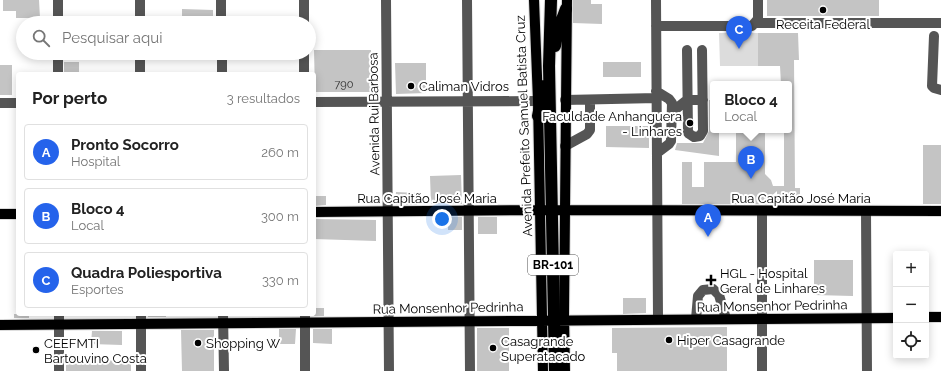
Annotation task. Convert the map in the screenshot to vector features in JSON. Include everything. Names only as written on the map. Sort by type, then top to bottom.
[{"type":"highway","name":"BR-101","points":[[551,0],[549,66],[555,371]]},
{"type":"highway","points":[[549,66],[566,5]]},
{"type":"highway","points":[[538,116],[544,91],[544,66],[549,43]]},
{"type":"main road","name":"Avenida Prefeito Samuel Batista Cruz","points":[[534,0],[540,210],[553,320],[565,371]]},
{"type":"main road","name":"Avenida Prefeito Samuel Batista Cruz","points":[[543,371],[553,320],[565,210],[566,5]]},
{"type":"main road","name":"Rua Capitão José Maria","points":[[316,212],[540,210],[941,211]]},
{"type":"main road","points":[[0,214],[16,214]]},
{"type":"main road","points":[[929,317],[941,317]]},
{"type":"main road","name":"Rua Monsenhor Pedrinha","points":[[0,325],[59,325],[141,319],[305,318],[389,322],[893,318]]},
{"type":"street","points":[[58,0],[58,16]]},
{"type":"street","points":[[140,0],[140,16]]},
{"type":"street","points":[[221,0],[222,16]]},
{"type":"street","points":[[304,0],[304,16]]},
{"type":"street","name":"Avenida Rui Barbosa","points":[[386,0],[389,212],[389,371]]},
{"type":"street","points":[[467,0],[470,371]]},
{"type":"street","points":[[656,0],[658,320]]},
{"type":"street","points":[[757,21],[758,0]]},
{"type":"street","points":[[656,26],[749,26],[757,21],[941,22]]},
{"type":"street","points":[[934,36],[932,86],[937,89]]},
{"type":"street","points":[[687,50],[688,133],[694,138],[700,136],[703,131],[702,50]]},
{"type":"street","points":[[58,60],[58,72]]},
{"type":"street","points":[[140,60],[140,72]]},
{"type":"street","points":[[222,60],[222,72]]},
{"type":"street","points":[[304,60],[304,72]]},
{"type":"street","points":[[565,100],[590,100],[656,94],[669,99],[672,103],[671,140],[657,153]]},
{"type":"street","points":[[565,146],[587,134],[590,130],[590,100]]},
{"type":"street","points":[[672,112],[687,100],[703,100]]},
{"type":"street","points":[[316,102],[538,101]]},
{"type":"street","points":[[0,103],[16,103]]},
{"type":"street","points":[[762,211],[762,371]]},
{"type":"street","points":[[866,211],[867,371]]},
{"type":"street","points":[[696,319],[698,296],[703,290],[714,290],[719,295],[726,319]]},
{"type":"street","points":[[59,316],[59,371]]},
{"type":"street","points":[[305,318],[305,371]]},
{"type":"street","points":[[141,319],[141,371]]},
{"type":"street","points":[[223,319],[224,371]]},
{"type":"shaded area","points":[[719,33],[758,33],[758,66],[720,66]]},
{"type":"building","points":[[3,0],[39,0],[40,16],[16,16],[16,11],[3,11]]},
{"type":"building","points":[[573,0],[591,0],[591,4],[602,4],[602,24],[573,23]]},
{"type":"building","name":"Receita Federal","points":[[767,0],[879,0],[879,16],[767,16]]},
{"type":"building","points":[[182,9],[213,10],[213,16],[182,16]]},
{"type":"building","points":[[758,33],[798,33],[799,60],[794,60],[795,188],[800,188],[800,197],[790,197],[790,203],[777,203],[777,191],[765,202],[765,204],[682,204],[682,162],[692,162],[692,187],[704,187],[704,162],[736,162],[736,133],[765,133],[765,174],[771,180],[773,186],[784,186],[784,133],[792,133],[792,81],[781,81],[780,66],[758,66]]},
{"type":"building","points":[[316,50],[371,50],[372,92],[316,92],[316,72],[315,72]]},
{"type":"building","points":[[64,62],[79,62],[79,72],[64,72]]},
{"type":"building","points":[[603,62],[641,62],[641,77],[603,77]]},
{"type":"building","points":[[395,63],[426,63],[426,93],[396,94]]},
{"type":"building","points":[[0,65],[12,65],[12,95],[0,95]]},
{"type":"building","points":[[710,100],[710,133],[719,133],[719,156],[675,150],[677,143],[703,143],[709,131]]},
{"type":"building","points":[[606,126],[649,126],[649,148],[606,147]]},
{"type":"building","points":[[923,145],[941,145],[941,204],[923,204]]},
{"type":"building","points":[[461,175],[462,204],[431,204],[430,176]]},
{"type":"building","points":[[396,192],[417,193],[417,205],[395,205]]},
{"type":"building","points":[[316,196],[326,196],[326,205],[316,206]]},
{"type":"building","points":[[448,217],[462,217],[462,230],[448,230]]},
{"type":"building","points":[[478,217],[497,217],[497,234],[478,234]]},
{"type":"building","points":[[316,219],[376,220],[376,241],[316,239]]},
{"type":"building","points":[[814,260],[853,260],[853,296],[814,295]]},
{"type":"building","points":[[623,298],[646,298],[646,313],[623,314]]},
{"type":"building","points":[[316,308],[324,308],[324,316],[316,316]]},
{"type":"building","points":[[14,314],[16,314],[16,316],[29,316],[29,318],[14,318]]},
{"type":"building","points":[[148,316],[166,316],[166,317]]},
{"type":"building","name":"Hiper Casagrande","points":[[727,327],[727,371],[617,371],[617,353],[612,353],[612,328]]},
{"type":"building","name":"Casagrande Superatacado","points":[[477,328],[509,328],[509,371],[477,371]]},
{"type":"building","points":[[279,329],[296,329],[295,344],[279,344]]},
{"type":"building","points":[[313,329],[332,329],[332,344],[313,343]]},
{"type":"building","name":"Shopping W","points":[[181,330],[214,330],[214,371],[182,371]]},
{"type":"building","points":[[92,331],[122,331],[122,345],[91,344]]},
{"type":"building","points":[[66,359],[131,361],[131,371],[66,371]]},
{"type":"place","name":"Receita Federal","points":[[823,10]]},
{"type":"place","name":"Quadra Poliesportiva","points":[[739,49]]},
{"type":"place","name":"Caliman Vidros","points":[[411,86]]},
{"type":"place","name":"Faculdade Anhanguera - Linhares","points":[[690,123]]},
{"type":"place","name":"Bloco 4","points":[[751,179]]},
{"type":"place","name":"Pronto Socorro","points":[[708,237]]},
{"type":"place","name":"HGL - Hospital Geral de Linhares","points":[[711,280]]},
{"type":"place","name":"Hiper Casagrande","points":[[669,340]]},
{"type":"place","name":"Shopping W","points":[[198,343]]},
{"type":"place","name":"Casagrande Superatacado","points":[[493,348]]},
{"type":"place","name":"CEEFMTI Bartouvino Costa","points":[[36,350]]}]
